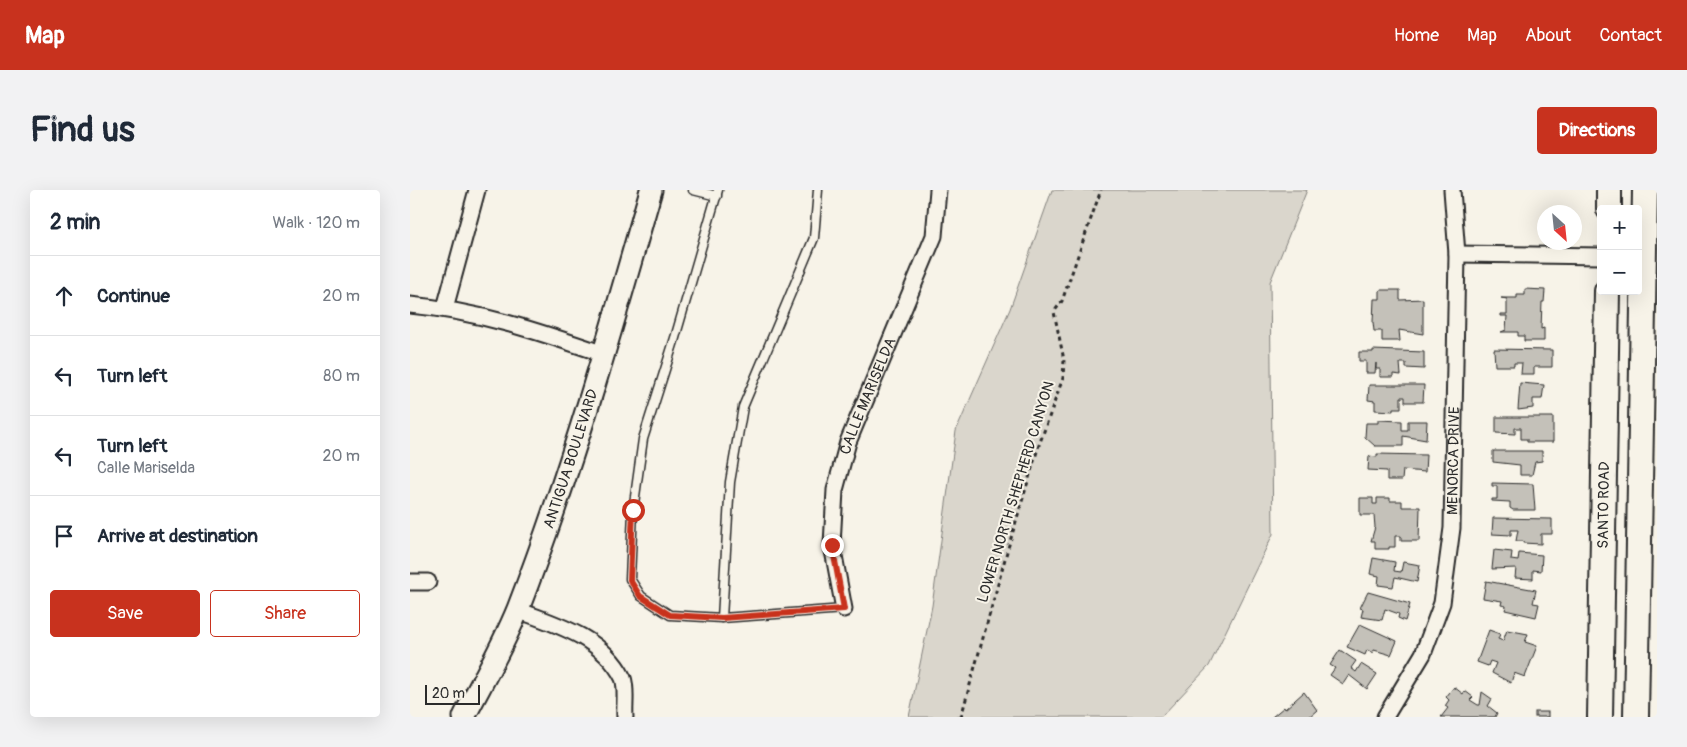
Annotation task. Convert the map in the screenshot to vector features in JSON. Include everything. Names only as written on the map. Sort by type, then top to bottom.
[{"type":"main road","name":"ANTIGUA BOULEVARD","points":[[464,717],[517,610],[568,466],[604,354],[651,190]]},
{"type":"main road","points":[[1609,190],[1609,205]]},
{"type":"main road","points":[[1636,717],[1645,190]]},
{"type":"main road","name":"SANTO ROAD","points":[[1600,717],[1607,295]]},
{"type":"street","points":[[445,308],[477,190]]},
{"type":"street","name":"CALLE MARISELDA","points":[[844,609],[832,545],[835,490],[848,442],[934,236],[938,190]]},
{"type":"street","name":"MENORCA DRIVE","points":[[1385,717],[1423,654],[1442,603],[1452,528],[1457,254],[1452,190]]},
{"type":"street","points":[[1457,254],[1597,256]]},
{"type":"street","points":[[410,305],[445,308],[493,318],[604,354]]},
{"type":"street","points":[[410,582],[428,582]]},
{"type":"street","points":[[517,610],[559,625],[598,647],[623,679],[625,717]]},
{"type":"lane","points":[[693,190],[717,193],[676,338],[643,439],[633,510],[630,580],[640,596],[670,615],[722,618],[844,609]]},
{"type":"lane","points":[[722,618],[730,482],[743,407],[814,238],[818,190]]},
{"type":"path","name":"LOWER NORTH SHEPHERD CANYON","points":[[961,717],[1038,448],[1063,378],[1064,360],[1054,312],[1062,301],[1101,190]]},
{"type":"shaded area","points":[[1052,190],[1307,190],[1270,282],[1273,534],[1209,666],[1161,717],[909,717],[932,606],[956,431],[1010,309]]},
{"type":"building","points":[[1525,289],[1545,290],[1544,302],[1542,302],[1541,329],[1544,328],[1544,341],[1524,341],[1524,336],[1518,336],[1518,332],[1501,332],[1506,330],[1507,316],[1501,316],[1501,314],[1507,314],[1507,299],[1501,298],[1517,298],[1517,295],[1525,295]]},
{"type":"building","points":[[1380,290],[1400,290],[1400,300],[1423,299],[1423,334],[1399,330],[1400,341],[1382,341],[1382,331],[1374,331],[1373,322],[1374,299],[1380,299]]},
{"type":"building","points":[[1494,349],[1552,350],[1552,367],[1534,367],[1534,374],[1521,374],[1522,363],[1514,363],[1514,366],[1495,366]]},
{"type":"building","points":[[1373,350],[1424,352],[1424,369],[1406,368],[1406,363],[1400,363],[1401,375],[1393,374],[1393,377],[1380,377],[1380,369],[1376,369],[1376,363],[1375,373],[1366,373],[1366,361],[1359,361],[1359,352],[1373,352]]},
{"type":"building","points":[[1520,383],[1544,385],[1542,399],[1533,399],[1533,408],[1518,410]]},
{"type":"building","points":[[1369,385],[1424,385],[1423,402],[1405,402],[1405,397],[1401,397],[1401,408],[1393,408],[1393,411],[1375,410],[1375,401],[1368,400]]},
{"type":"building","points":[[1496,417],[1553,417],[1553,442],[1527,442],[1527,439],[1521,439],[1521,428],[1515,428],[1515,434],[1496,433]]},
{"type":"building","points":[[1378,420],[1402,421],[1402,430],[1408,430],[1408,421],[1427,421],[1426,440],[1403,436],[1403,446],[1375,446],[1365,437],[1366,423],[1378,423]]},
{"type":"building","points":[[1493,451],[1542,451],[1542,461],[1535,462],[1532,475],[1520,475],[1520,465],[1493,462]]},
{"type":"building","points":[[1377,454],[1426,455],[1425,472],[1403,470],[1402,480],[1387,480],[1387,471],[1368,470],[1369,456],[1377,457]]},
{"type":"building","points":[[1492,483],[1533,484],[1535,510],[1513,510],[1510,508],[1510,502],[1492,501],[1492,499],[1497,499],[1497,486],[1492,486]]},
{"type":"building","points":[[1360,498],[1373,498],[1373,504],[1377,504],[1377,498],[1390,498],[1390,501],[1402,501],[1402,507],[1420,507],[1419,541],[1401,541],[1401,536],[1395,536],[1395,547],[1375,549],[1375,541],[1371,541],[1375,527],[1374,515],[1360,515]]},
{"type":"building","points":[[1493,518],[1552,519],[1552,534],[1541,534],[1541,544],[1523,543],[1523,541],[1516,541],[1518,530],[1511,530],[1511,535],[1492,534]]},
{"type":"building","points":[[1494,550],[1512,552],[1511,560],[1518,561],[1519,553],[1542,555],[1541,571],[1533,570],[1533,579],[1515,578],[1516,568],[1492,569]]},
{"type":"building","points":[[1373,558],[1395,562],[1394,571],[1401,572],[1403,562],[1420,565],[1417,582],[1395,577],[1393,587],[1378,585],[1379,576],[1370,574]]},
{"type":"building","points":[[1486,581],[1536,590],[1533,603],[1539,604],[1536,617],[1505,610],[1506,606],[1501,605],[1502,601],[1483,598]]},
{"type":"building","points":[[1368,592],[1410,604],[1405,621],[1398,618],[1399,614],[1385,609],[1382,620],[1361,617],[1363,609],[1360,608]]},
{"type":"building","points":[[1360,624],[1397,641],[1391,655],[1374,650],[1373,653],[1367,650],[1365,655],[1347,647]]},
{"type":"building","points":[[1489,630],[1500,634],[1498,639],[1503,641],[1507,630],[1528,634],[1525,642],[1537,646],[1525,677],[1514,673],[1511,683],[1492,673],[1496,663],[1490,661],[1488,666],[1477,662]]},
{"type":"building","points":[[1340,650],[1356,661],[1351,668],[1356,672],[1361,664],[1377,674],[1367,689],[1349,675],[1343,684],[1330,675],[1335,668],[1330,665]]},
{"type":"building","points":[[1454,687],[1463,694],[1465,691],[1473,697],[1470,700],[1478,705],[1480,705],[1482,692],[1492,699],[1488,706],[1497,713],[1495,717],[1441,717],[1448,708],[1445,706],[1449,700],[1446,697]]},
{"type":"building","points":[[1304,692],[1317,710],[1309,717],[1272,717],[1284,707],[1285,709]]},
{"type":"building","points":[[1535,712],[1548,712],[1548,717],[1535,717]]},
{"type":"route","points":[[633,510],[630,580],[640,596],[670,615],[722,618],[844,609],[832,545]]}]
